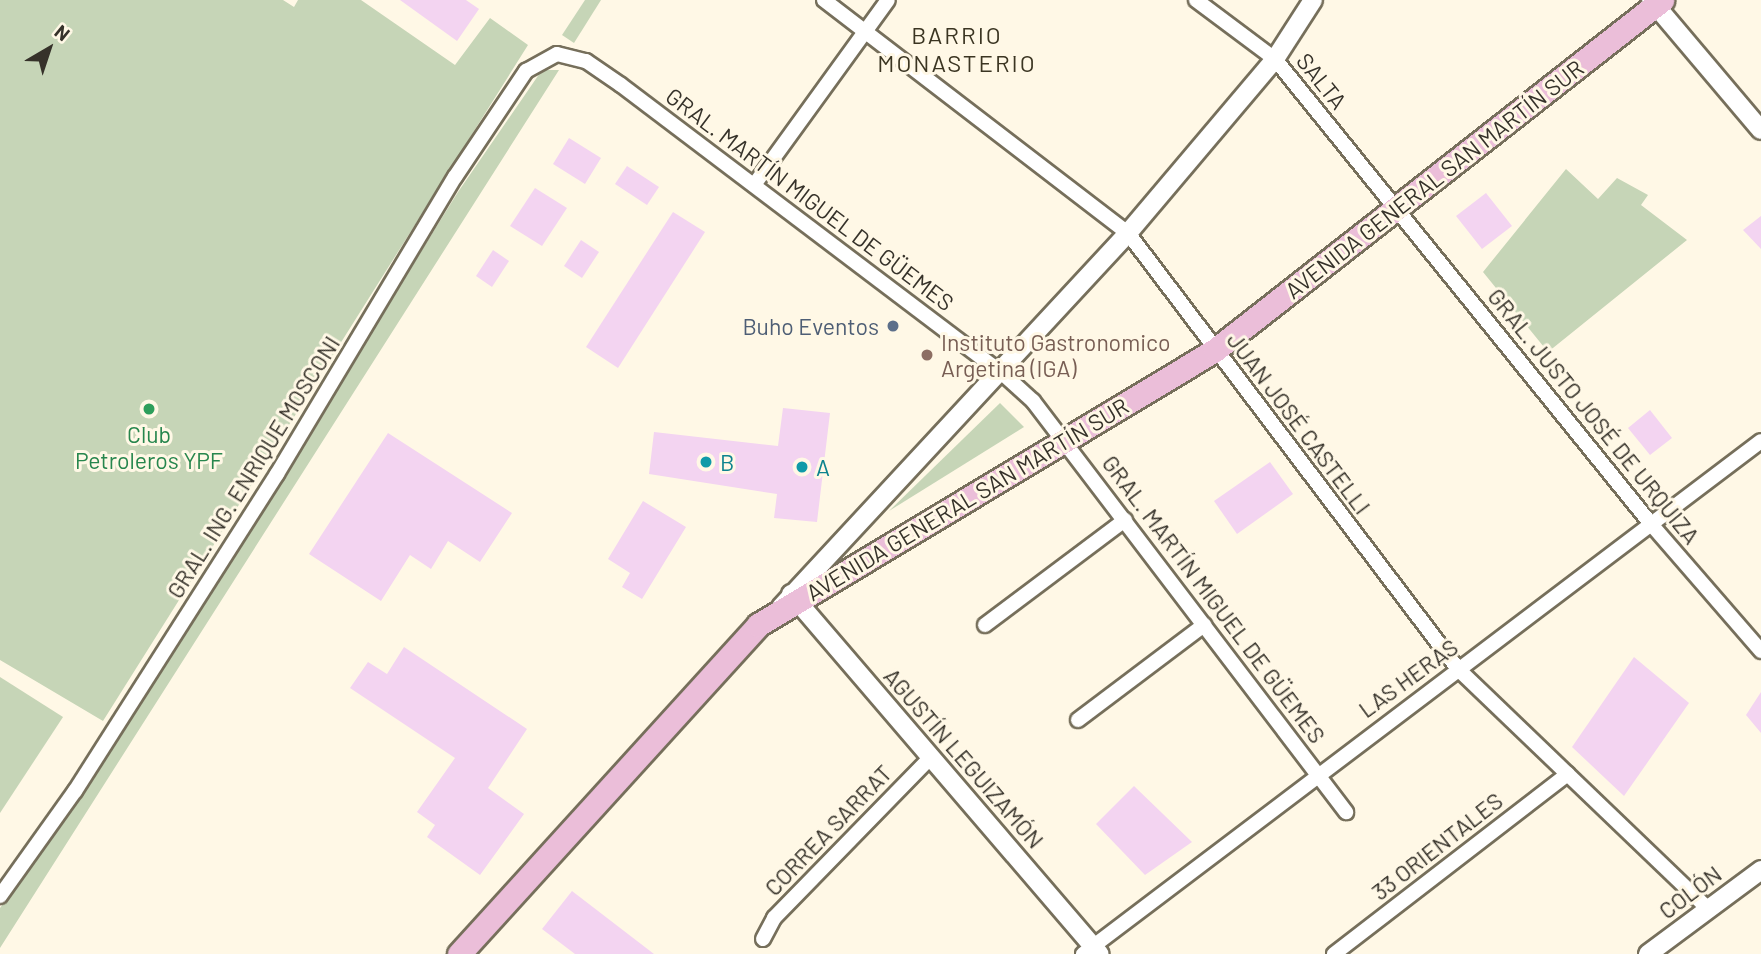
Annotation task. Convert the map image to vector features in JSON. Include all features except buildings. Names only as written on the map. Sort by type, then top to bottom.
[{"type":"main road","name":"AVENIDA GENERAL SAN MARTÍN SUR","points":[[459,954],[741,640],[794,597],[1215,350],[1656,2]]},
{"type":"street","name":"JUAN JOSÉ CASTELLI","points":[[824,0],[1128,233],[1458,669],[1708,909]]},
{"type":"street","points":[[754,185],[888,0]]},
{"type":"street","name":"SALTA","points":[[1196,0],[1275,60],[1396,208]]},
{"type":"street","points":[[794,597],[806,576],[1002,372],[1128,233],[1275,60],[1313,0]]},
{"type":"street","points":[[1656,2],[1761,130]]},
{"type":"street","name":"GRAL. MARTÍN MIGUEL DE GÜEMES","points":[[539,60],[563,54],[586,61],[1002,372],[1065,439],[1346,812]]},
{"type":"street","name":"GRAL. ING. ENRIQUE MOSCONI","points":[[0,896],[75,791],[277,474],[455,177],[526,71],[539,60]]},
{"type":"street","name":"GRAL. JUSTO JOSÉ DE URQUIZA","points":[[1396,208],[1651,524],[1761,651]]},
{"type":"street","name":"LAS HERAS","points":[[1092,951],[1317,774],[1761,441]]},
{"type":"street","points":[[985,625],[1125,520]]},
{"type":"street","name":"AGUSTÍN LEGUIZAMÓN","points":[[794,597],[1092,951]]},
{"type":"street","points":[[1078,720],[1204,625]]},
{"type":"street","name":"CORREA SARRAT","points":[[763,939],[774,918],[931,757]]},
{"type":"street","name":"33 ORIENTALES","points":[[1334,954],[1568,774]]},
{"type":"street","name":"COLÓN","points":[[1648,954],[1761,870]]},
{"type":"green space","name":"Club Petroleros YPF","points":[[0,0],[283,0],[294,7],[298,0],[361,0],[455,65],[490,18],[528,45],[103,721],[0,660]]},
{"type":"green space","points":[[585,0],[601,0],[574,43],[562,35]]},
{"type":"green space","points":[[542,70],[559,70],[0,948],[0,908],[105,759],[458,192]]},
{"type":"green space","points":[[1566,169],[1598,199],[1617,178],[1648,195],[1641,205],[1687,240],[1548,352],[1483,272]]},
{"type":"green space","points":[[1000,403],[1024,427],[889,511]]},
{"type":"green space","points":[[0,677],[63,717],[0,813]]},
{"type":"place","name":"Buho Eventos","points":[[893,326]]},
{"type":"place","name":"Instituto Gastronomico Argetina (IGA)","points":[[927,355]]},
{"type":"place","name":"Club Petroleros YPF","points":[[149,409]]},
{"type":"place","name":"B","points":[[706,462]]},
{"type":"place","name":"A","points":[[802,467]]},
{"type":"district","name":"BARRIO MONASTERIO","points":[[957,49]]}]
